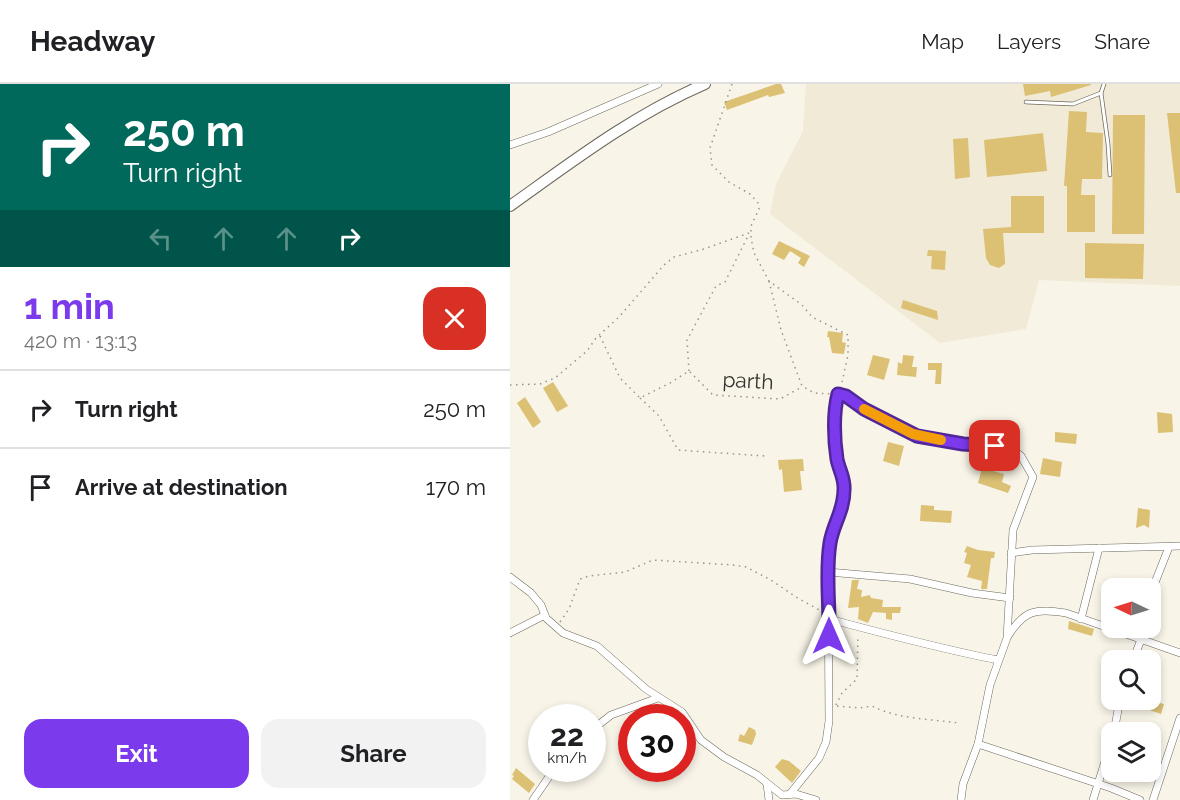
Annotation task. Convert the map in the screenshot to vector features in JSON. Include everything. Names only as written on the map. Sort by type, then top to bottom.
[{"type":"highway","points":[[510,206],[596,144],[646,112],[705,84]]},
{"type":"street","points":[[510,145],[558,128],[658,84]]},
{"type":"street","points":[[775,800],[786,794],[812,768],[824,748],[833,706],[828,572],[830,542],[844,501],[844,479],[837,461],[836,447],[837,398],[840,394],[917,436],[963,444],[1007,448],[1021,456],[1031,472],[1032,481],[1013,530],[1007,639]]},
{"type":"street","points":[[1011,553],[1032,550],[1180,546]]},
{"type":"street","points":[[1157,578],[1169,547]]},
{"type":"street","points":[[1081,620],[1099,548]]},
{"type":"street","points":[[828,572],[910,579],[972,593],[1010,598]]},
{"type":"street","points":[[510,578],[538,601],[545,615],[557,628],[567,635],[597,646],[658,698],[682,712],[701,740],[724,758],[757,775],[767,784],[786,794],[802,795],[816,800]]},
{"type":"street","points":[[961,800],[963,784],[978,744],[990,685],[998,660],[1007,639],[1022,617],[1030,613],[1047,611],[1066,613],[1180,653]]},
{"type":"street","points":[[510,633],[545,615]]},
{"type":"street","points":[[1009,615],[1022,617]]},
{"type":"street","points":[[829,617],[935,647],[998,660]]},
{"type":"street","points":[[1137,650],[1141,640]]},
{"type":"street","points":[[606,719],[658,698]]},
{"type":"street","points":[[1153,800],[1180,718]]},
{"type":"street","points":[[978,744],[1097,783],[1140,800]]},
{"type":"street","points":[[1093,800],[1101,771]]},
{"type":"street","points":[[533,800],[545,782]]},
{"type":"street","points":[[767,784],[769,800]]},
{"type":"lane","points":[[1104,84],[1101,93],[1110,175]]},
{"type":"lane","points":[[1026,102],[1073,104],[1101,93]]},
{"type":"path","points":[[732,84],[713,135],[710,156],[712,165],[729,183],[755,198],[758,203],[759,209],[750,226],[754,253],[769,281],[781,330],[802,387],[814,393],[840,394],[848,355],[848,335],[812,317],[802,305],[769,281]]},
{"type":"path","points":[[510,385],[532,385],[549,381],[587,351],[664,265],[674,257],[750,232]]},
{"type":"path","points":[[640,398],[689,371],[687,340],[716,286],[725,282],[748,236]]},
{"type":"path","points":[[599,336],[620,378],[659,416],[678,450],[765,456]]},
{"type":"path","name":"parth","points":[[689,371],[713,395],[780,399],[800,388]]},
{"type":"path","points":[[557,628],[569,609],[580,579],[625,572],[653,560],[717,563],[746,567],[829,617]]},
{"type":"path","points":[[833,706],[842,693],[857,679],[858,626]]},
{"type":"path","points":[[833,706],[860,708],[872,706],[879,711],[898,715],[959,723]]},
{"type":"shaded area","points":[[806,84],[1180,84],[1180,286],[1039,280],[1026,329],[940,343],[770,214],[776,184],[803,131]]},
{"type":"building","points":[[781,84],[785,93],[769,97],[768,95],[727,110],[724,102]]},
{"type":"building","points":[[1023,84],[1091,85],[1051,97],[1050,91],[1025,96]]},
{"type":"building","points":[[1069,111],[1087,112],[1086,132],[1103,133],[1102,179],[1082,179],[1081,195],[1095,195],[1095,232],[1067,232],[1067,186],[1064,186]]},
{"type":"building","points":[[1167,113],[1180,113],[1180,193],[1176,193]]},
{"type":"building","points":[[1113,115],[1145,115],[1144,234],[1112,234]]},
{"type":"building","points":[[1043,133],[1047,171],[987,177],[984,140]]},
{"type":"building","points":[[968,138],[970,177],[955,179],[953,139]]},
{"type":"building","points":[[1011,196],[1044,196],[1044,233],[1003,233],[1005,264],[999,268],[990,265],[986,258],[983,229],[1011,227]]},
{"type":"building","points":[[779,241],[810,256],[804,267],[798,263],[801,258],[790,251],[784,260],[772,254]]},
{"type":"building","points":[[1085,243],[1144,244],[1143,279],[1085,278]]},
{"type":"building","points":[[928,250],[946,251],[945,270],[931,269],[932,256],[927,256]]},
{"type":"building","points":[[903,300],[937,311],[938,320],[901,308]]},
{"type":"building","points":[[828,331],[843,333],[842,342],[846,343],[844,354],[832,353],[829,337],[827,337]]},
{"type":"building","points":[[873,355],[890,359],[884,380],[867,375]]},
{"type":"building","points":[[903,355],[914,356],[912,367],[917,367],[916,377],[897,375],[898,362],[902,364]]},
{"type":"building","points":[[928,363],[942,363],[941,384],[935,384],[936,370],[928,370]]},
{"type":"building","points":[[553,382],[568,406],[557,412],[543,388]]},
{"type":"building","points":[[525,397],[541,422],[533,428],[517,403]]},
{"type":"building","points":[[1157,412],[1172,414],[1173,432],[1158,433]]},
{"type":"building","points":[[1055,432],[1077,434],[1076,444],[1055,442]]},
{"type":"building","points":[[888,442],[904,446],[899,466],[883,461]]},
{"type":"building","points":[[1043,458],[1062,462],[1060,477],[1040,474]]},
{"type":"building","points":[[803,459],[804,471],[800,471],[802,490],[784,492],[782,469],[779,470],[778,460]]},
{"type":"building","points":[[982,468],[1004,474],[1002,482],[1011,486],[1008,493],[978,483]]},
{"type":"building","points":[[921,505],[934,506],[934,510],[952,511],[951,523],[920,521]]},
{"type":"building","points":[[1138,508],[1150,510],[1149,528],[1144,525],[1136,528]]},
{"type":"building","points":[[967,546],[995,552],[994,558],[991,558],[987,589],[981,589],[982,581],[967,577],[971,565],[964,563],[967,553],[964,552]]},
{"type":"building","points":[[852,580],[859,580],[857,589],[862,590],[861,597],[870,595],[871,598],[883,600],[882,607],[901,607],[900,613],[892,613],[892,620],[886,619],[886,613],[873,612],[868,623],[858,619],[859,607],[848,608]]},
{"type":"building","points":[[1069,621],[1094,629],[1092,636],[1068,629]]},
{"type":"building","points":[[1161,703],[1164,704],[1161,714],[1150,710],[1161,710]]},
{"type":"building","points":[[749,727],[755,730],[756,734],[752,745],[738,741],[740,734],[744,736]]},
{"type":"building","points":[[782,759],[789,761],[801,771],[792,783],[775,767]]},
{"type":"building","points":[[516,768],[528,778],[528,782],[535,784],[529,793],[512,779],[514,776],[512,775]]},
{"type":"slow traffic","points":[[864,409],[917,436],[941,440]]},
{"type":"route","points":[[829,636],[830,542],[843,509],[844,491],[844,479],[837,461],[836,447],[838,394],[846,396],[864,409],[917,436],[963,444],[995,446]]}]
